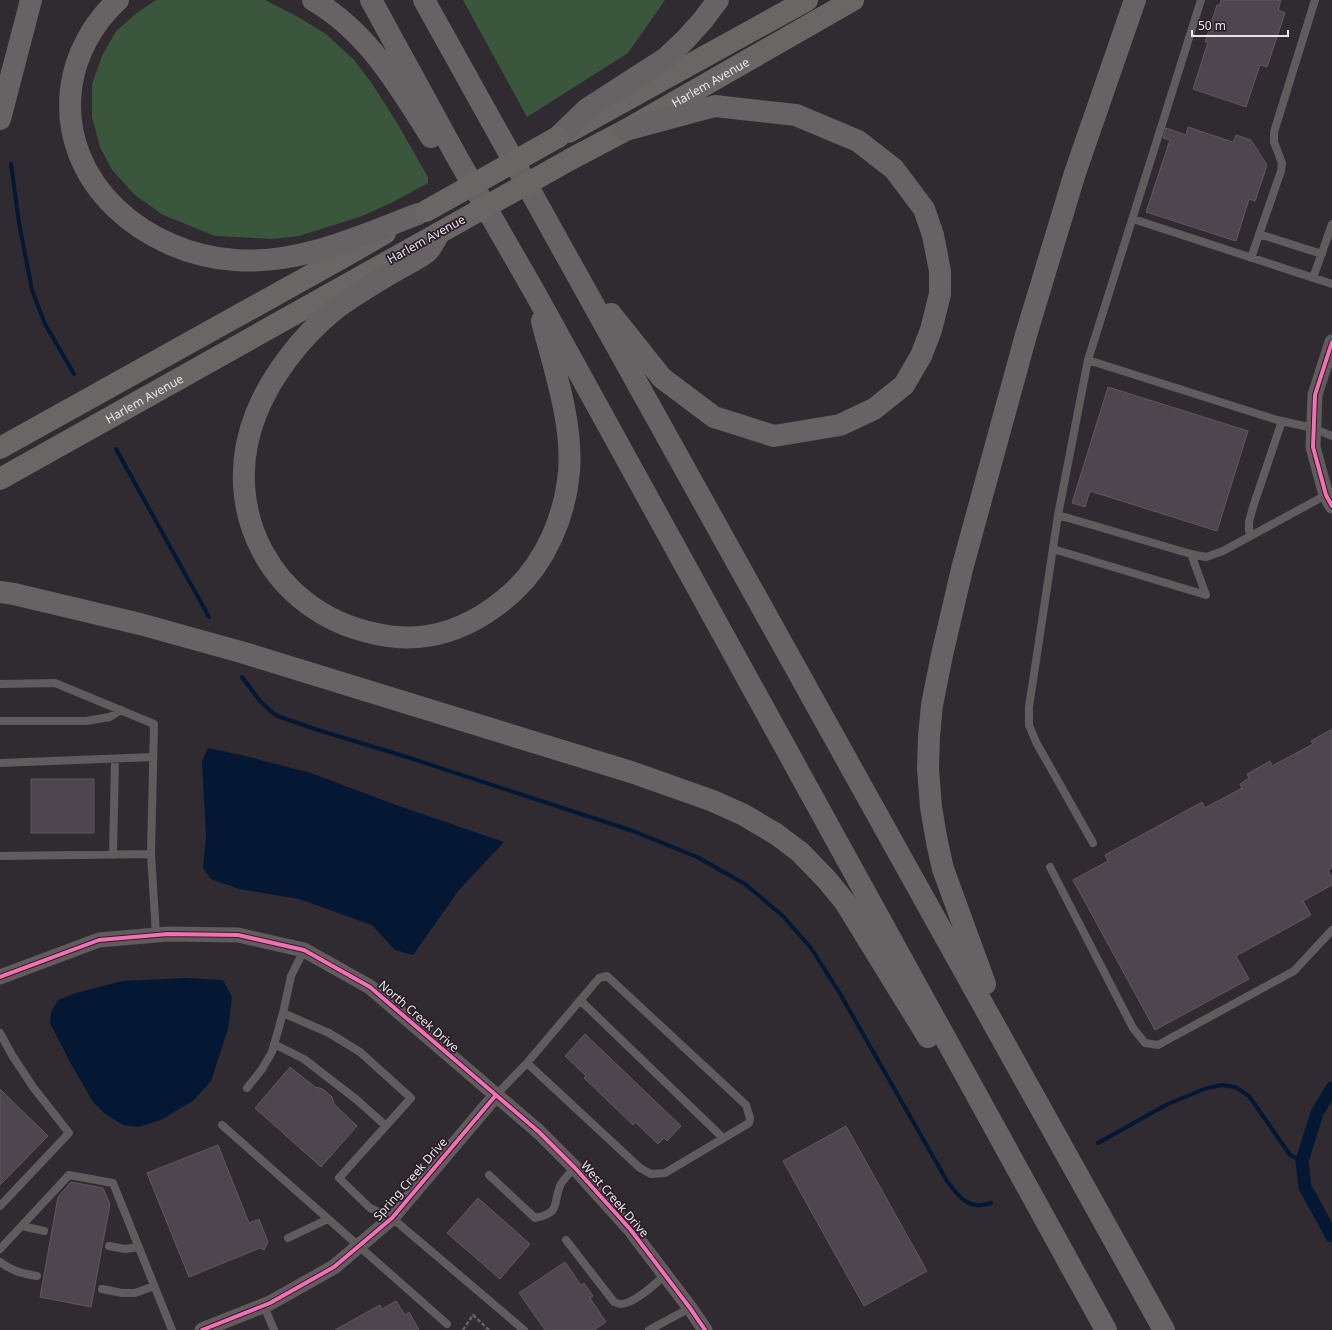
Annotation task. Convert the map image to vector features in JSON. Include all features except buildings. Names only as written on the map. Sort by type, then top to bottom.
[{"type":"highway","points":[[0,119],[31,0]]},
{"type":"highway","points":[[118,0],[110,7],[93,29],[79,56],[74,70],[70,113],[74,140],[82,162],[91,180],[102,195],[135,225],[180,248],[201,255],[252,261],[286,258],[321,250],[422,213]]},
{"type":"highway","points":[[313,0],[354,31],[378,57],[392,76],[434,143],[458,159]]},
{"type":"highway","points":[[371,0],[458,159],[534,291],[1076,1278],[1106,1330]]},
{"type":"highway","points":[[424,0],[1164,1330]]},
{"type":"highway","points":[[431,0],[440,30]]},
{"type":"highway","points":[[558,137],[587,109],[666,58],[703,20],[718,0]]},
{"type":"highway","points":[[1009,1051],[943,869],[931,807],[929,736],[932,705],[962,569],[1026,335],[1075,173],[1135,0]]},
{"type":"highway","points":[[571,265],[662,378],[714,417],[774,436],[840,425],[874,409],[904,385],[921,356],[931,330],[940,294],[940,271],[933,235],[924,209],[894,170],[858,141],[796,115],[715,106],[626,130]]},
{"type":"highway","points":[[439,233],[428,251],[333,311],[313,330],[292,353],[281,369],[265,394],[251,426],[244,461],[243,480],[244,496],[252,530],[263,553],[281,579],[308,604],[325,616],[358,630],[379,634],[412,637],[444,632],[466,624],[486,614],[501,603],[520,586],[541,559],[557,526],[566,494],[569,453],[565,415],[534,291]]},
{"type":"highway","points":[[0,592],[140,624],[241,652],[631,772],[713,801],[744,815],[776,834],[800,852],[827,880],[845,902],[1076,1278]]},
{"type":"main road","name":"Harlem Avenue","points":[[0,448],[807,0]]},
{"type":"main road","name":"Harlem Avenue","points":[[0,479],[376,267],[626,130],[853,0]]},
{"type":"street","points":[[1329,501],[1313,447],[1313,428],[1315,395],[1332,342]]},
{"type":"street","name":"North Creek Drive","points":[[0,975],[99,940],[156,935],[238,935],[304,950],[370,987],[496,1095]]},
{"type":"street","name":"West Creek Drive","points":[[496,1095],[539,1132],[575,1168],[630,1229],[666,1275],[705,1330]]},
{"type":"street","name":"Spring Creek Drive","points":[[202,1330],[264,1306],[334,1267],[392,1218],[496,1095]]},
{"type":"lane","points":[[1093,843],[1036,742],[1029,725],[1028,707],[1058,515],[1088,360],[1201,0]]},
{"type":"lane","points":[[1251,258],[1281,171],[1282,163],[1274,142],[1274,132],[1315,0]]},
{"type":"lane","points":[[1133,219],[1332,284]]},
{"type":"lane","points":[[1313,278],[1332,224]]},
{"type":"lane","points":[[1259,234],[1322,254]]},
{"type":"lane","points":[[1088,360],[1282,421],[1313,428],[1332,436]]},
{"type":"lane","points":[[1251,536],[1249,531],[1249,522],[1253,507],[1282,421]]},
{"type":"lane","points":[[1058,515],[1191,554],[1206,556],[1223,551],[1251,536],[1329,501]]},
{"type":"lane","points":[[1053,549],[1206,595],[1191,554]]},
{"type":"lane","points":[[0,684],[55,683],[154,724],[151,854],[156,935]]},
{"type":"lane","points":[[0,721],[86,721],[110,717],[121,710]]},
{"type":"lane","points":[[0,763],[153,757]]},
{"type":"lane","points":[[114,855],[115,759]]},
{"type":"lane","points":[[0,856],[151,854]]},
{"type":"lane","points":[[1050,867],[1133,1028],[1145,1043],[1158,1045],[1294,971],[1332,930]]},
{"type":"lane","points":[[247,1088],[262,1069],[272,1052],[283,1013],[291,976],[304,950]]},
{"type":"lane","points":[[496,1095],[527,1063],[599,978],[607,976],[746,1105],[750,1118],[749,1123],[665,1173],[651,1174],[640,1168],[527,1063]]},
{"type":"lane","points":[[580,1000],[723,1138]]},
{"type":"lane","points":[[283,1013],[329,1033],[360,1052],[411,1098],[339,1178],[370,1208],[392,1218],[524,1330]]},
{"type":"lane","points":[[0,1033],[2,1043],[32,1087],[69,1132],[0,1206]]},
{"type":"lane","points":[[274,1044],[304,1059],[357,1100],[386,1126]]},
{"type":"lane","points":[[222,1125],[447,1324]]},
{"type":"lane","points":[[489,1175],[535,1218],[546,1216],[552,1212],[556,1206],[561,1184],[575,1168]]},
{"type":"lane","points":[[0,1249],[69,1175],[113,1184],[172,1330]]},
{"type":"lane","points":[[288,1238],[328,1219]]},
{"type":"lane","points":[[22,1226],[44,1231]]},
{"type":"lane","points":[[566,1240],[614,1302],[620,1304],[628,1303],[666,1275]]},
{"type":"lane","points":[[109,1246],[125,1248],[139,1246]]},
{"type":"lane","points":[[0,1262],[8,1268],[21,1273],[37,1276]]},
{"type":"lane","points":[[102,1289],[122,1293],[136,1293],[154,1286]]},
{"type":"lane","points":[[264,1306],[274,1330]]},
{"type":"lane","points":[[649,1330],[690,1308]]},
{"type":"path","points":[[463,1330],[473,1315],[489,1330]]},
{"type":"green space","points":[[156,0],[265,0],[300,18],[326,34],[354,60],[371,82],[397,123],[428,177],[428,183],[393,202],[362,216],[299,236],[273,239],[215,236],[163,215],[135,195],[112,170],[100,147],[92,117],[92,84],[102,56],[116,31],[138,12]]},
{"type":"green space","points":[[463,0],[665,0],[628,53],[527,117]]},
{"type":"water","points":[[208,748],[311,773],[396,805],[504,842],[459,890],[413,955],[395,950],[372,925],[299,899],[239,889],[211,879],[203,868],[206,835],[202,761]]},
{"type":"water","points":[[185,978],[223,980],[232,997],[228,1029],[211,1081],[194,1100],[161,1120],[138,1127],[123,1125],[104,1113],[93,1102],[50,1023],[51,1012],[58,1000],[76,993],[122,981]]},
{"type":"waterway","points":[[11,164],[19,223],[32,290],[45,324],[74,374]]},
{"type":"waterway","points":[[116,449],[209,617]]},
{"type":"waterway","points":[[242,677],[260,701],[275,715],[633,831],[697,857],[745,884],[783,916],[811,948],[839,992],[951,1187],[960,1197],[971,1204],[983,1205],[991,1203]]},
{"type":"waterway","points":[[1098,1143],[1166,1105],[1204,1089],[1222,1085],[1235,1087],[1249,1096],[1290,1155],[1302,1161]]},
{"type":"waterway","points":[[1332,1088],[1317,1113],[1302,1161],[1305,1187],[1332,1236]]},
{"type":"cycle path","points":[[1332,342],[1315,395],[1313,447],[1326,495],[1332,506]]},
{"type":"cycle path","points":[[0,977],[99,940],[168,934],[238,935],[304,950],[370,987],[539,1132],[575,1168],[630,1229],[705,1330]]},
{"type":"cycle path","points":[[202,1330],[270,1303],[334,1267],[392,1218],[496,1095]]}]
